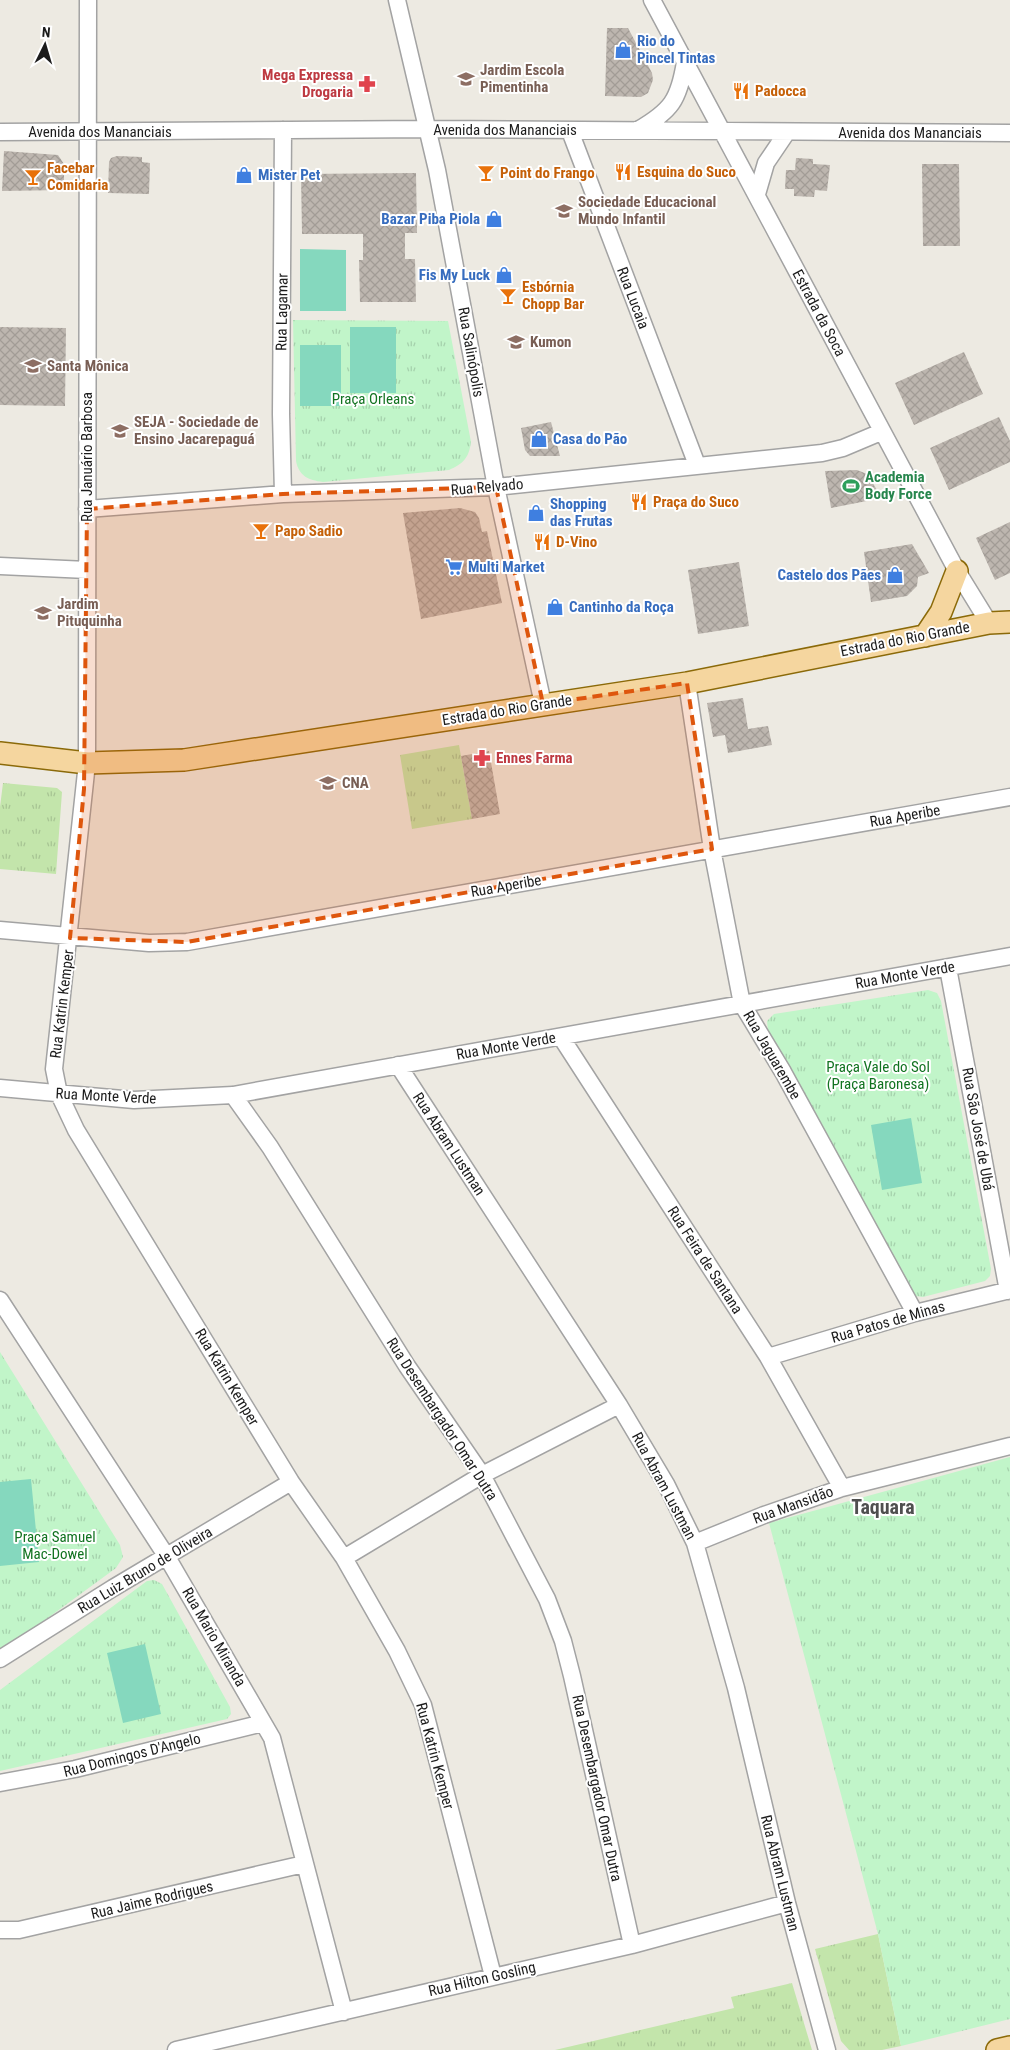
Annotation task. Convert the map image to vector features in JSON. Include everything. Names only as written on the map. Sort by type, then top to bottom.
[{"type":"main road","points":[[925,636],[941,612],[957,571]]},
{"type":"main road","name":"Estrada do Rio Grande","points":[[0,753],[87,763],[184,760],[687,683],[1000,622]]},
{"type":"main road","points":[[997,2050],[1010,2047]]},
{"type":"street","name":"Rua Januário Barbosa","points":[[87,763],[88,0]]},
{"type":"street","name":"Rua Salinópolis","points":[[397,0],[418,94],[429,130],[496,487],[543,704]]},
{"type":"street","name":"Estrada da Soca","points":[[652,0],[881,432],[957,571],[1000,622]]},
{"type":"street","points":[[637,131],[659,118],[673,104],[681,86],[685,62]]},
{"type":"street","name":"Rua Lagamar","points":[[283,130],[281,414],[283,494]]},
{"type":"street","name":"Avenida dos Mananciais","points":[[0,132],[722,130],[1010,133]]},
{"type":"street","name":"Rua Lucaia","points":[[570,131],[697,465]]},
{"type":"street","points":[[756,194],[766,163],[787,132]]},
{"type":"street","name":"Rua Relvado","points":[[87,509],[283,494],[496,487],[822,453],[843,448],[881,432]]},
{"type":"street","points":[[0,566],[87,570]]},
{"type":"street","name":"Rua Jaguarembe","points":[[687,683],[712,849],[742,1004],[783,1072],[915,1313]]},
{"type":"street","name":"Rua Katrin Kemper","points":[[87,763],[70,938],[54,1069],[59,1094],[76,1130],[291,1482],[344,1558],[397,1651],[423,1705],[493,1976]]},
{"type":"street","name":"Rua Aperibe","points":[[0,930],[70,938],[149,943],[187,942],[1010,798]]},
{"type":"street","name":"Rua Monte Verde","points":[[0,1088],[134,1100],[185,1099],[233,1095],[1010,956]]},
{"type":"street","name":"Rua São José de Ubá","points":[[948,968],[1009,1291]]},
{"type":"street","name":"Rua Feira de Santana","points":[[561,1036],[768,1357],[842,1488]]},
{"type":"street","name":"Rua Abram Lustman","points":[[398,1065],[619,1405],[666,1484],[695,1543],[736,1688],[787,1903],[828,2050]]},
{"type":"street","name":"Rua Desembargador Omar Dutra","points":[[233,1095],[270,1147],[407,1366],[482,1475],[547,1599],[563,1641],[632,1945]]},
{"type":"street","name":"Rua Patos de Minas","points":[[768,1357],[915,1313],[1009,1291]]},
{"type":"street","name":"Rua Mario Miranda","points":[[0,1300],[167,1557],[272,1738],[344,2012]]},
{"type":"street","points":[[344,1558],[482,1475],[619,1405]]},
{"type":"street","name":"Rua Mansidão","points":[[695,1543],[764,1515],[842,1488],[1010,1446]]},
{"type":"street","name":"Rua Luiz Bruno de Oliveira","points":[[0,1659],[113,1588],[291,1482]]},
{"type":"street","name":"Rua Domingos D'Angelo","points":[[0,1783],[75,1769],[263,1723]]},
{"type":"street","name":"Rua Jaime Rodrigues","points":[[0,1930],[29,1928],[304,1864]]},
{"type":"street","name":"Rua Hilton Gosling","points":[[176,2050],[632,1945],[787,1903]]},
{"type":"highlighted area","points":[[496,487],[543,704],[687,683],[712,849],[187,942],[70,938],[84,789],[87,509],[283,494]]},
{"type":"green space","points":[[300,249],[346,250],[346,311],[300,311]]},
{"type":"green space","name":"Praça Orleans","points":[[293,320],[448,321],[471,442],[469,452],[464,460],[449,470],[323,482],[313,480],[302,474],[296,461]]},
{"type":"green space","points":[[350,327],[396,327],[396,393],[350,393]]},
{"type":"green space","points":[[300,345],[341,345],[341,406],[300,406]]},
{"type":"green space","points":[[459,745],[472,819],[412,829],[400,755]]},
{"type":"green space","points":[[3,783],[57,788],[62,792],[56,874],[0,869],[0,807]]},
{"type":"green space","name":"Praça Vale do Sol (Praça Baronesa)","points":[[928,990],[937,993],[941,1001],[991,1269],[990,1276],[985,1281],[923,1297],[915,1296],[909,1291],[768,1031],[767,1021],[774,1014]]},
{"type":"green space","points":[[911,1118],[922,1183],[882,1190],[871,1125]]},
{"type":"green space","name":"Praça Samuel Mac-Dowel","points":[[0,1352],[120,1545],[123,1557],[116,1568],[0,1653]]},
{"type":"green space","points":[[1010,1457],[1010,2019],[901,2046],[878,1934],[769,1523]]},
{"type":"green space","points":[[31,1479],[39,1562],[0,1566],[0,1482]]},
{"type":"green space","points":[[154,1580],[162,1584],[230,1707],[231,1714],[227,1719],[0,1771],[0,1690],[147,1581]]},
{"type":"green space","points":[[145,1644],[161,1714],[123,1723],[107,1653]]},
{"type":"green space","points":[[878,1934],[901,2046],[882,2050],[849,2050],[841,2041],[815,1949]]},
{"type":"green space","points":[[792,1983],[812,2050],[555,2050],[734,2008],[731,1997]]},
{"type":"building","name":"Rio do Pincel Tintas","points":[[607,28],[628,28],[652,73],[653,80],[648,93],[641,97],[605,96]]},
{"type":"building","name":"Facebar Comidaria","points":[[4,151],[58,155],[64,164],[64,190],[2,191]]},
{"type":"building","points":[[117,156],[142,157],[142,162],[150,163],[149,194],[108,193],[109,162],[111,158]]},
{"type":"building","points":[[796,158],[813,159],[813,164],[830,165],[827,191],[815,190],[814,197],[794,196],[794,189],[785,189],[786,170],[795,170]]},
{"type":"building","points":[[922,164],[959,164],[960,246],[923,246]]},
{"type":"building","points":[[416,173],[417,233],[405,233],[405,259],[415,259],[416,302],[360,302],[359,260],[363,260],[363,234],[302,234],[301,174]]},
{"type":"building","name":"Santa Mônica","points":[[0,327],[66,328],[65,406],[0,405]]},
{"type":"building","points":[[964,352],[983,394],[914,425],[895,383]]},
{"type":"building","points":[[999,417],[1010,441],[1010,462],[949,490],[930,448]]},
{"type":"building","name":"Casa do Pão","points":[[551,422],[560,456],[530,456],[525,450],[521,428]]},
{"type":"building","name":"Academia Body Force","points":[[857,470],[867,474],[882,498],[831,508],[825,471]]},
{"type":"building","name":"Multi Market","points":[[460,508],[475,512],[479,518],[482,532],[487,531],[502,603],[421,619],[403,513]]},
{"type":"building","points":[[1010,522],[1010,573],[995,580],[976,538]]},
{"type":"building","name":"Castelo dos Pães","points":[[912,544],[929,573],[918,577],[917,586],[907,596],[871,602],[864,552]]},
{"type":"building","points":[[739,562],[749,626],[698,634],[688,570]]},
{"type":"building","points":[[743,698],[748,729],[768,726],[772,745],[728,753],[725,735],[713,737],[707,703]]},
{"type":"building","points":[[489,751],[500,814],[472,819],[461,756]]},
{"type":"place","name":"Rio do Pincel Tintas","points":[[623,50]]},
{"type":"place","name":"Jardim Escola Pimentinha","points":[[466,79]]},
{"type":"place","name":"Mega Expressa Drogaria","points":[[367,84]]},
{"type":"place","name":"Padocca","points":[[741,91]]},
{"type":"place","name":"Esquina do Suco","points":[[623,172]]},
{"type":"place","name":"Point do Frango","points":[[486,173]]},
{"type":"place","name":"Mister Pet","points":[[244,175]]},
{"type":"place","name":"Facebar Comidaria","points":[[33,177]]},
{"type":"place","name":"Sociedade Educacional Mundo Infantil","points":[[564,211]]},
{"type":"place","name":"Bazar Piba Piola","points":[[494,219]]},
{"type":"place","name":"Fis My Luck","points":[[504,275]]},
{"type":"place","name":"Esbórnia Chopp Bar","points":[[508,296]]},
{"type":"place","name":"Kumon","points":[[516,342]]},
{"type":"place","name":"Santa Mônica","points":[[33,366]]},
{"type":"place","name":"SEJA - Sociedade de Ensino Jacarepaguá","points":[[120,431]]},
{"type":"place","name":"Casa do Pão","points":[[539,439]]},
{"type":"place","name":"Academia Body Force","points":[[851,486]]},
{"type":"place","name":"Praça do Suco","points":[[639,502]]},
{"type":"place","name":"Shopping das Frutas","points":[[536,513]]},
{"type":"place","name":"Papo Sadio","points":[[261,531]]},
{"type":"place","name":"D-Vino","points":[[542,542]]},
{"type":"place","name":"Multi Market","points":[[454,567]]},
{"type":"place","name":"Castelo dos Pães","points":[[895,575]]},
{"type":"place","name":"Cantinho da Roça","points":[[555,607]]},
{"type":"place","name":"Jardim Pituquinha","points":[[43,613]]},
{"type":"place","name":"Ennes Farma","points":[[482,758]]},
{"type":"place","name":"CNA","points":[[328,783]]},
{"type":"district","name":"Taquara","points":[[883,1507]]}]
